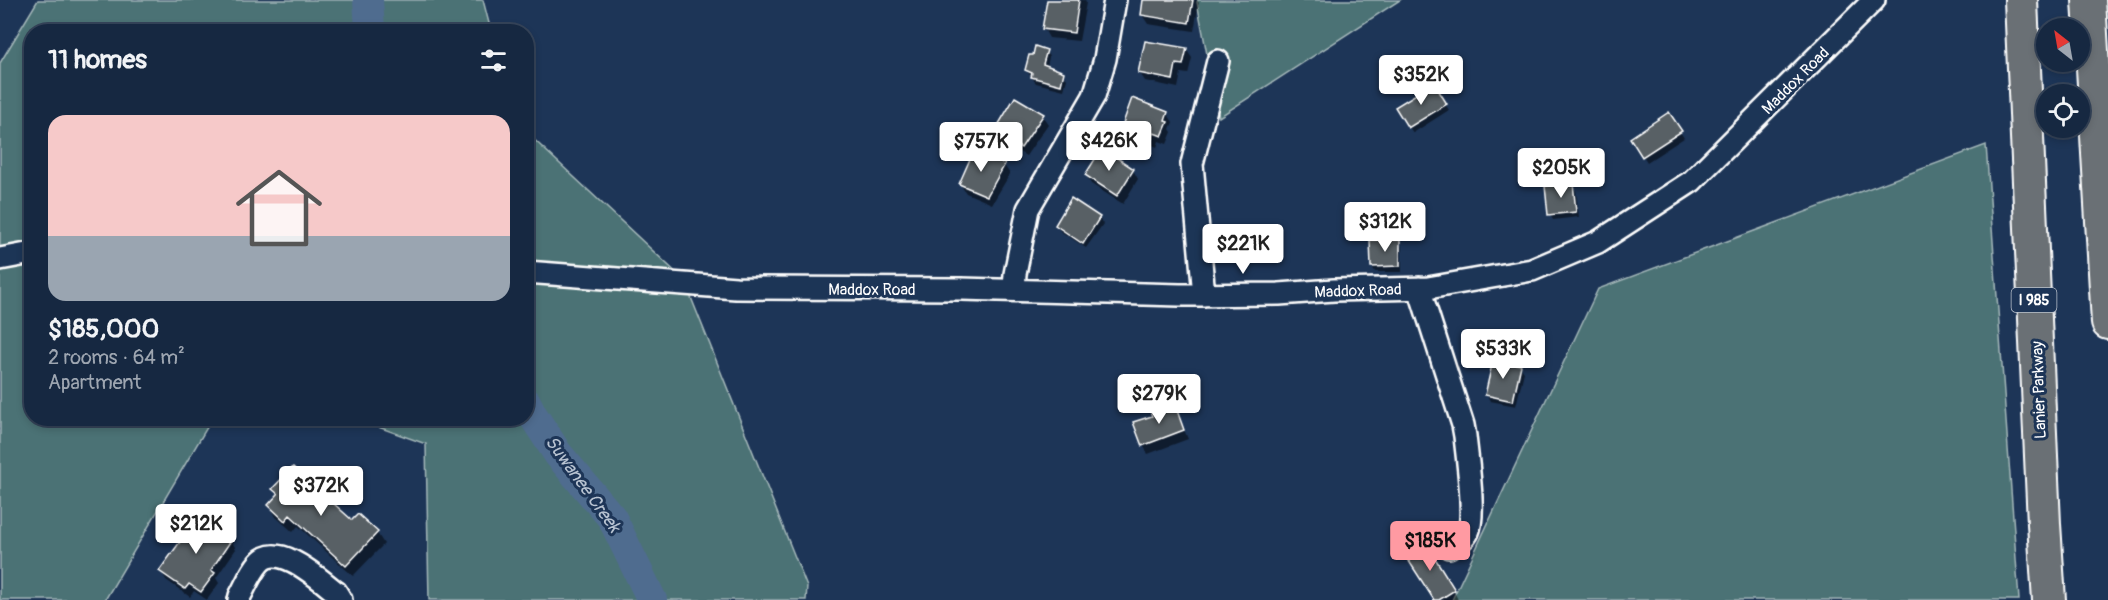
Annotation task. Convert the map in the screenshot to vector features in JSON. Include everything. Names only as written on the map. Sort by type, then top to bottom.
[{"type":"highway","name":"Lanier Parkway","points":[[2021,0],[2049,600]]},
{"type":"highway","points":[[2089,0],[2108,323]]},
{"type":"street","points":[[1014,290],[1028,209],[1094,96],[1105,59],[1115,0]]},
{"type":"street","name":"Maddox Road","points":[[534,273],[736,288],[1014,290],[1204,295],[1419,288],[1533,270],[1598,242],[1692,181],[1874,0]]},
{"type":"street","points":[[1204,295],[1192,164],[1218,62]]},
{"type":"street","points":[[0,259],[24,254]]},
{"type":"street","points":[[1419,288],[1465,436],[1471,507],[1469,531],[1449,547]]},
{"type":"street","points":[[239,600],[260,561],[273,555],[292,560],[336,592],[341,600]]},
{"type":"green space","points":[[38,0],[483,0],[489,24],[24,24],[24,426],[208,426],[105,600],[0,600],[0,63]]},
{"type":"green space","points":[[1198,0],[1400,0],[1219,117]]},
{"type":"green space","points":[[534,140],[684,280],[807,587],[806,600],[429,600],[426,444],[376,426],[534,426]]},
{"type":"green space","points":[[1986,145],[2019,600],[1452,600],[1598,289]]},
{"type":"building","points":[[1047,0],[1079,0],[1074,33],[1042,29]]},
{"type":"building","points":[[1143,0],[1193,0],[1189,23],[1141,15]]},
{"type":"building","points":[[1145,41],[1187,48],[1183,65],[1176,64],[1173,80],[1138,73]]},
{"type":"building","points":[[1035,46],[1047,50],[1043,64],[1064,72],[1061,85],[1031,77],[1032,73],[1025,70],[1029,55],[1033,55]]},
{"type":"building","points":[[1434,83],[1447,104],[1408,128],[1395,107]]},
{"type":"building","points":[[1015,97],[1044,114],[1021,148],[994,132]]},
{"type":"building","points":[[1132,98],[1168,112],[1165,121],[1168,122],[1162,136],[1154,133],[1152,139],[1122,126]]},
{"type":"building","points":[[1669,112],[1682,131],[1642,157],[1630,138]]},
{"type":"building","points":[[1102,148],[1134,169],[1117,196],[1085,175]]},
{"type":"building","points":[[974,150],[1005,164],[987,196],[959,184]]},
{"type":"building","points":[[1573,183],[1576,212],[1548,215],[1545,186]]},
{"type":"building","points":[[1071,198],[1100,217],[1083,244],[1055,225]]},
{"type":"building","points":[[1370,240],[1400,240],[1400,266],[1371,267]]},
{"type":"building","points":[[1493,360],[1521,365],[1513,401],[1485,395]]},
{"type":"building","points":[[1174,402],[1184,430],[1142,446],[1133,422],[1152,416],[1150,411]]},
{"type":"building","points":[[293,467],[352,520],[358,514],[378,532],[346,566],[290,515],[285,521],[268,505],[278,494],[272,489]]},
{"type":"building","points":[[200,514],[232,539],[211,570],[215,573],[201,592],[189,584],[185,589],[159,571]]},
{"type":"building","points":[[1425,542],[1455,590],[1439,600],[1434,600],[1405,555]]},
{"type":"waterway","name":"Suwanee Creek","points":[[368,0],[370,24]]},
{"type":"waterway","name":"Suwanee Creek","points":[[534,417],[558,454],[612,518],[652,600]]}]
